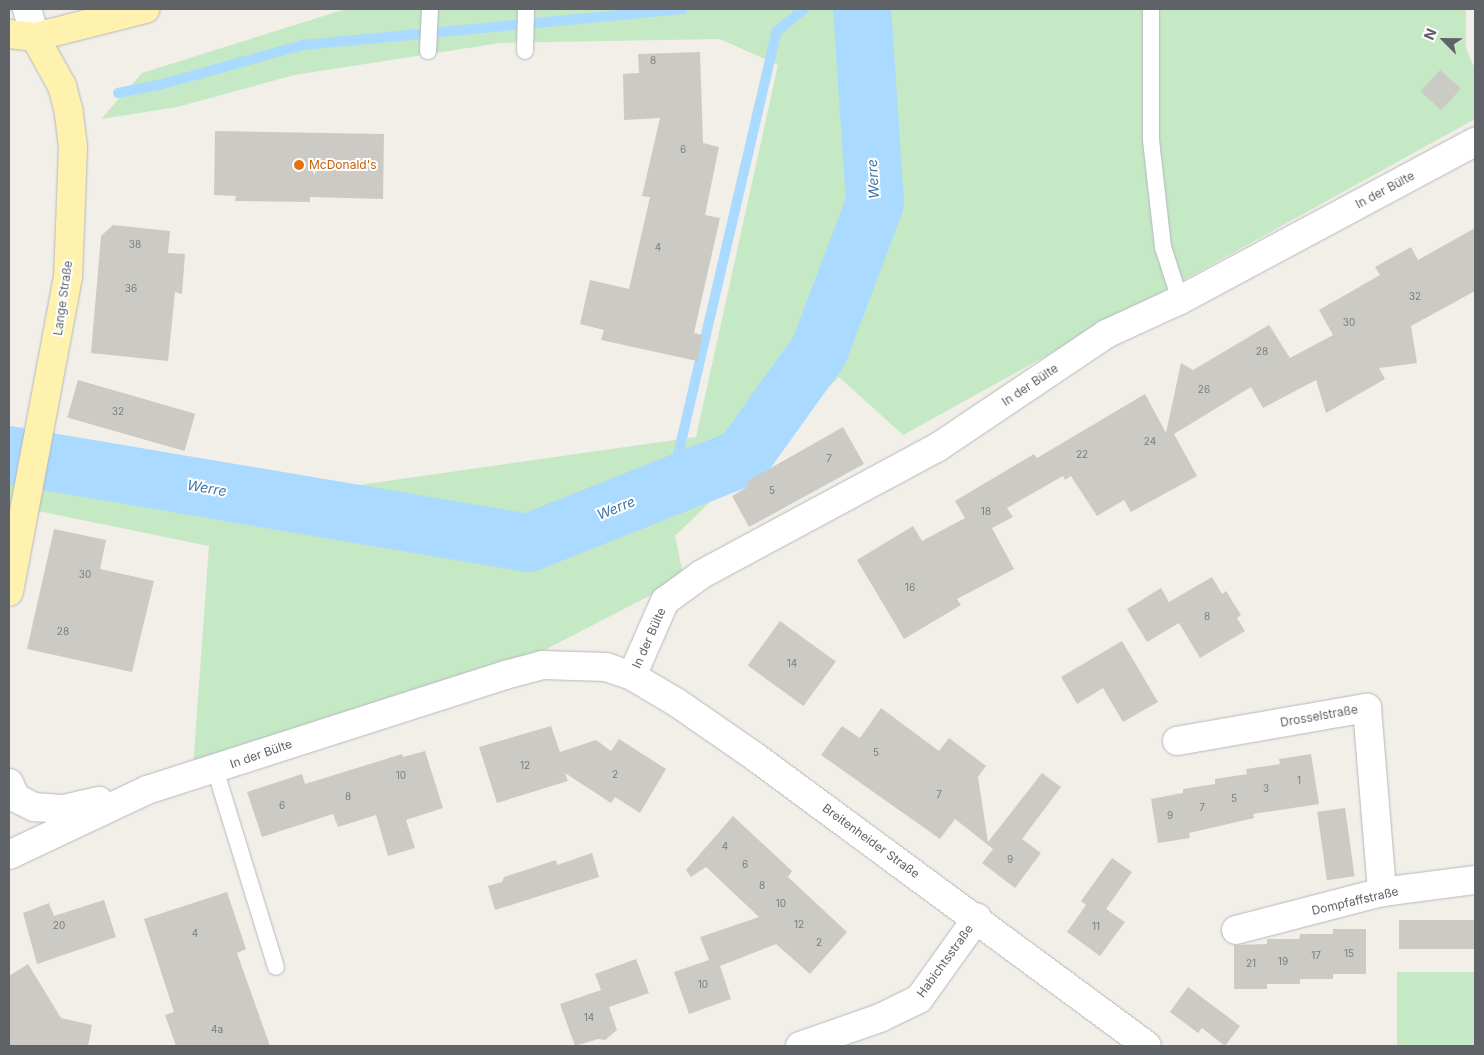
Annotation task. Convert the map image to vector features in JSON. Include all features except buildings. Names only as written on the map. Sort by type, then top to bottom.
[{"type":"main road","points":[[22,36],[146,9]]},
{"type":"main road","name":"Lange Straße","points":[[9,592],[46,407],[68,277],[73,147],[66,103],[22,36]]},
{"type":"street","name":"Lange Straße","points":[[22,36],[27,9]]},
{"type":"street","name":"In der Bülte","points":[[632,676],[665,602],[702,574],[938,446],[1106,334],[1180,300],[1475,142]]},
{"type":"street","name":"In der Bülte","points":[[9,855],[147,790],[505,675],[542,666],[580,664]]},
{"type":"street","name":"Breitenheider Straße","points":[[580,664],[606,667],[632,676],[676,702],[754,756],[977,918],[1147,1046]]},
{"type":"street","name":"Drosselstraße","points":[[1177,741],[1367,708],[1382,892]]},
{"type":"street","points":[[9,783],[16,798],[34,807],[57,808],[147,790]]},
{"type":"street","name":"Dompfaffstraße","points":[[1236,930],[1382,892],[1475,880]]},
{"type":"street","name":"Habichtsstraße","points":[[800,1046],[880,1018],[920,999],[977,918]]},
{"type":"lane","points":[[1151,9],[1151,140],[1163,247],[1180,300]]},
{"type":"lane","points":[[428,51],[430,11]]},
{"type":"lane","points":[[525,52],[526,12]]},
{"type":"lane","points":[[215,769],[276,967]]},
{"type":"green space","points":[[346,9],[1466,9],[1466,48],[1475,69],[1475,119],[903,435],[839,377],[675,536],[684,578],[531,657],[193,768],[209,546],[9,505],[9,430],[310,492],[696,437],[778,65],[720,39],[500,43],[294,75],[177,107],[101,119],[142,73]]},
{"type":"green space","points":[[1397,972],[1475,972],[1475,1046],[1397,1046]]},
{"type":"waterway","points":[[118,93],[163,84],[303,45],[682,9]]},
{"type":"waterway","points":[[671,485],[777,31],[804,9]]},
{"type":"waterway","name":"Werre","points":[[9,455],[528,543],[742,458],[819,351],[875,203],[862,9]]},
{"type":"place","name":"McDonald's","points":[[299,165]]}]
